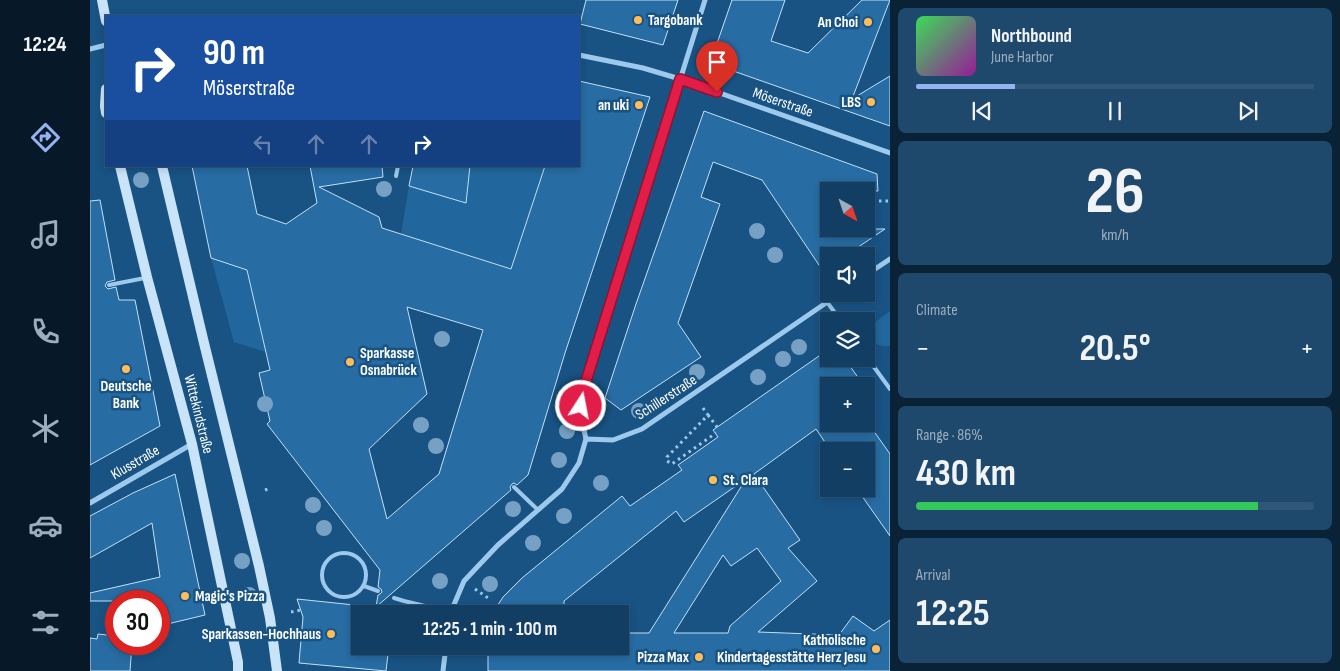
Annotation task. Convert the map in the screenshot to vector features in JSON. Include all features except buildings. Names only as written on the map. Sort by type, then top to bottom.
[{"type":"street","points":[[102,0],[105,16]]},
{"type":"street","points":[[454,605],[464,581],[498,545],[562,489],[579,463],[586,439],[580,417],[582,394],[705,0]]},
{"type":"street","points":[[90,49],[105,45]]},
{"type":"street","name":"Möserstraße","points":[[580,55],[643,68],[680,79],[890,152]]},
{"type":"street","name":"Wittekindstraße","points":[[120,167],[147,277],[192,444],[238,662],[238,671]]},
{"type":"street","name":"Wittekindstraße","points":[[162,167],[260,566],[270,618],[277,671]]},
{"type":"street","points":[[875,269],[890,259]]},
{"type":"street","name":"Schillerstraße","points":[[586,439],[613,440],[642,429],[827,302]]},
{"type":"street","name":"Klusstraße","points":[[90,503],[192,444]]},
{"type":"street","points":[[444,671],[445,655]]},
{"type":"lane","points":[[396,176],[398,167]]},
{"type":"lane","points":[[109,284],[147,277]]},
{"type":"lane","points":[[827,302],[834,312]]},
{"type":"lane","points":[[874,367],[890,388]]},
{"type":"lane","points":[[514,487],[538,510]]},
{"type":"lane","points":[[336,554],[351,554],[358,558],[366,571],[364,586],[357,594],[350,597],[342,598],[335,596],[328,592],[321,579],[321,571],[324,564],[336,554]]},
{"type":"lane","points":[[364,586],[378,591]]},
{"type":"lane","points":[[394,598],[419,605]]},
{"type":"path","points":[[879,201],[890,201]]},
{"type":"path","points":[[703,408],[717,427]]},
{"type":"path","points":[[708,415],[667,457],[668,462],[672,464],[716,433]]},
{"type":"path","points":[[265,490],[271,488]]},
{"type":"path","points":[[291,612],[301,610]]},
{"type":"shaded area","points":[[470,167],[545,167],[511,269],[401,234],[409,186],[466,203]]},
{"type":"shaded area","points":[[211,258],[247,270],[266,352],[234,342]]},
{"type":"shaded area","points":[[890,311],[890,346],[882,346],[875,342],[875,322]]},
{"type":"place","name":"Targobank","points":[[638,20]]},
{"type":"place","name":"An Choi","points":[[868,22]]},
{"type":"place","name":"LBS","points":[[871,102]]},
{"type":"place","name":"an uki","points":[[639,105]]},
{"type":"place","name":"Sparkasse Osnabrück","points":[[350,362]]},
{"type":"place","name":"Deutsche Bank","points":[[126,369]]},
{"type":"place","name":"St. Clara","points":[[713,480]]},
{"type":"place","name":"Magic's Pizza","points":[[185,596]]},
{"type":"place","name":"Sparkassen-Hochhaus","points":[[331,634]]},
{"type":"place","name":"Katholische Kindertagesstätte Herz Jesu","points":[[876,649]]},
{"type":"place","name":"Pizza Max","points":[[699,657]]},
{"type":"route","points":[[581,406],[582,394],[680,79],[717,92]]}]
